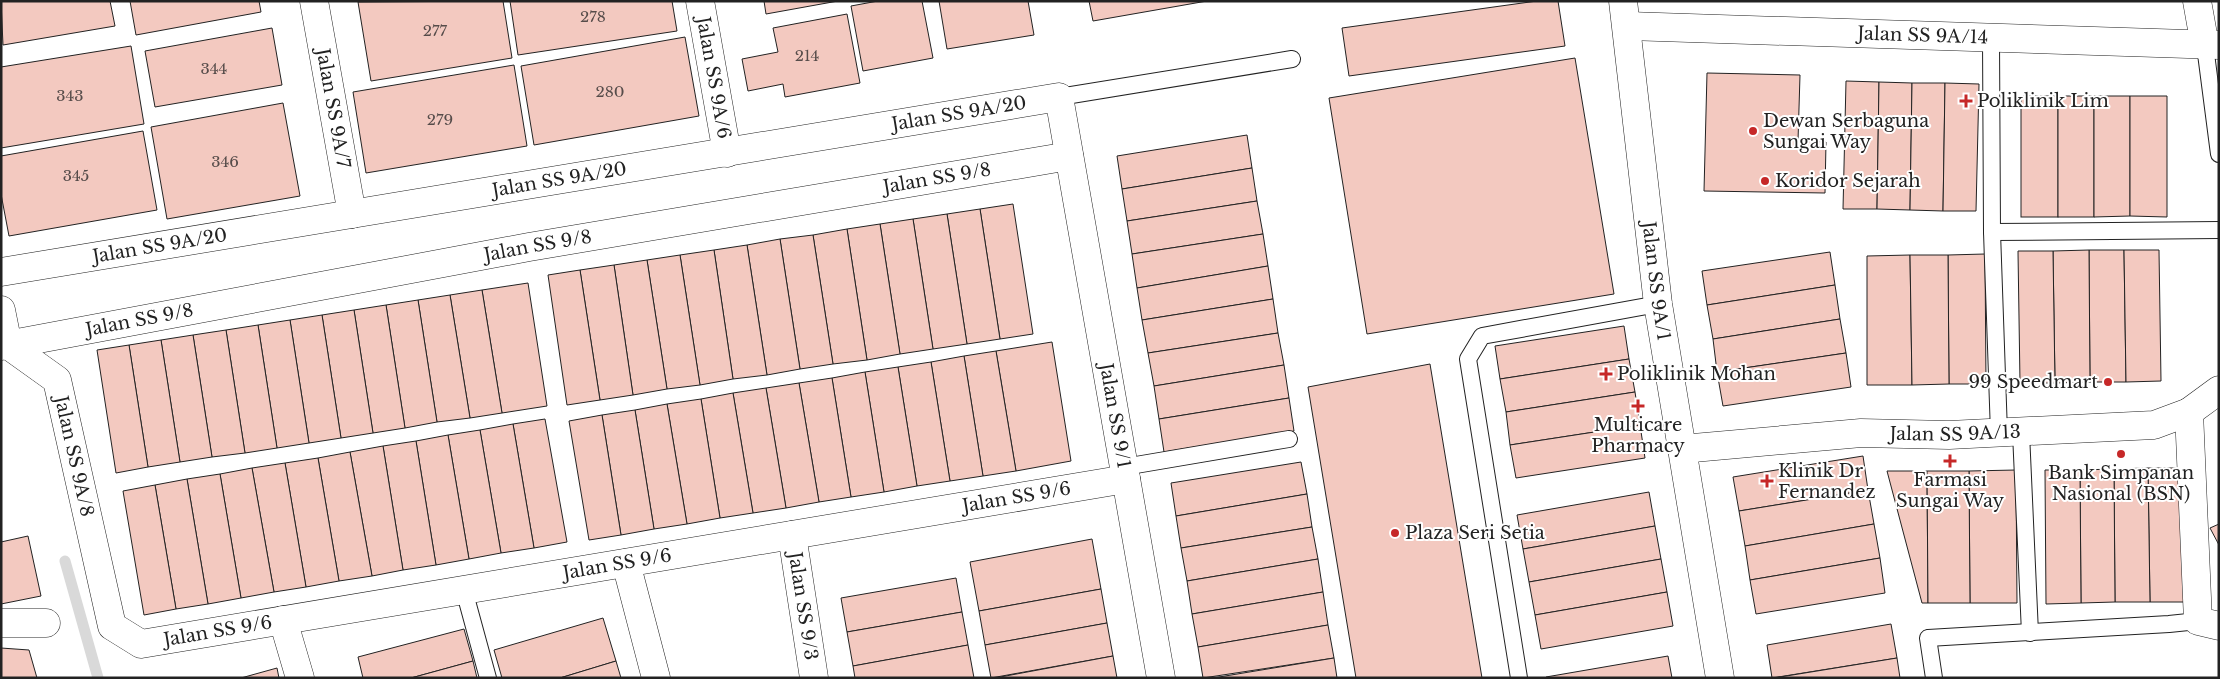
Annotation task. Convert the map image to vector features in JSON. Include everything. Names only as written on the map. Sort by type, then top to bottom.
[{"type":"street","name":"Jalan SS 9A/7","points":[[314,1],[352,214]]},
{"type":"street","name":"Jalan SS 9A/6","points":[[700,1],[727,153]]},
{"type":"street","points":[[2197,1],[2212,46]]},
{"type":"street","name":"Jalan SS 9A/14","points":[[1625,14],[1991,39],[2212,46]]},
{"type":"street","name":"Jalan SS 9A/1","points":[[1625,14],[1658,304],[1720,678]]},
{"type":"street","name":"Jalan SS 9A/20","points":[[1,272],[1059,97]]},
{"type":"street","points":[[1059,97],[1069,156]]},
{"type":"street","name":"Jalan SS 9/8","points":[[4,346],[529,247],[1069,156]]},
{"type":"street","name":"Jalan SS 9/1","points":[[1069,156],[1161,678]]},
{"type":"street","points":[[1,310],[4,346]]},
{"type":"street","name":"Jalan SS 9A/8","points":[[4,346],[57,380],[112,626]]},
{"type":"street","name":"Jalan SS 9A/13","points":[[1682,448],[1861,433],[1949,436],[2154,426],[2188,412],[2219,390]]},
{"type":"street","points":[[2188,412],[2209,623]]},
{"type":"street","name":"Jalan SS 9/6","points":[[112,626],[141,644],[792,535],[1125,473]]},
{"type":"street","name":"Jalan SS 9/3","points":[[792,535],[814,678]]},
{"type":"street","points":[[626,563],[656,678]]},
{"type":"street","points":[[283,620],[300,678]]},
{"type":"street","points":[[1,623],[46,623]]},
{"type":"lane","points":[[1991,39],[1992,232],[2030,633]]},
{"type":"lane","points":[[2212,46],[2219,154]]},
{"type":"lane","points":[[1059,97],[1292,59]]},
{"type":"lane","points":[[1992,232],[2219,230]]},
{"type":"lane","points":[[1519,678],[1468,359],[1482,336],[1658,304]]},
{"type":"lane","points":[[1125,473],[1289,440]]},
{"type":"lane","points":[[464,590],[488,678]]},
{"type":"lane","points":[[1934,678],[1928,638],[2209,623]]},
{"type":"building","points":[[1,1],[110,1],[115,26],[3,45]]},
{"type":"building","points":[[130,1],[259,1],[261,12],[136,35]]},
{"type":"building","points":[[503,1],[512,58],[371,81],[358,2]]},
{"type":"building","points":[[510,1],[672,1],[677,31],[518,55]]},
{"type":"building","points":[[764,1],[838,1],[766,14]]},
{"type":"building","points":[[878,1],[922,1],[933,58],[863,71],[851,6]]},
{"type":"building","points":[[939,1],[1028,1],[1034,35],[947,49]]},
{"type":"building","points":[[1089,1],[1207,1],[1093,21]]},
{"type":"building","points":[[1537,1],[1558,1],[1565,46],[1349,76],[1342,28]]},
{"type":"building","points":[[847,14],[860,83],[785,97],[783,84],[748,91],[742,59],[778,52],[773,28]]},
{"type":"building","points":[[272,28],[282,85],[155,107],[145,51]]},
{"type":"building","points":[[685,37],[699,116],[534,145],[521,66]]},
{"type":"building","points":[[131,46],[144,124],[1,148],[1,67]]},
{"type":"building","points":[[1575,58],[1614,294],[1367,334],[1329,98]]},
{"type":"building","points":[[514,65],[527,146],[366,173],[353,92]]},
{"type":"building","points":[[1707,73],[1800,75],[1798,141],[1826,142],[1825,193],[1704,191]]},
{"type":"building","points":[[1846,81],[1879,82],[1877,209],[1843,209]]},
{"type":"building","points":[[1879,82],[1912,83],[1910,210],[1877,209]]},
{"type":"building","points":[[1912,83],[1945,83],[1943,211],[1910,210]]},
{"type":"building","points":[[1945,83],[1979,84],[1976,211],[1943,211]]},
{"type":"building","points":[[2021,96],[2058,96],[2058,217],[2021,217]]},
{"type":"building","points":[[2058,96],[2094,96],[2094,217],[2058,217]]},
{"type":"building","points":[[2094,96],[2130,96],[2130,216],[2094,217]]},
{"type":"building","points":[[2130,96],[2167,96],[2167,217],[2130,216]]},
{"type":"building","points":[[283,103],[300,196],[167,219],[151,127]]},
{"type":"building","points":[[143,131],[157,210],[9,236],[1,194],[1,156]]},
{"type":"building","points":[[1247,135],[1252,168],[1122,189],[1117,156]]},
{"type":"building","points":[[1252,168],[1257,201],[1127,221],[1122,189]]},
{"type":"building","points":[[1257,201],[1263,234],[1132,254],[1127,221]]},
{"type":"building","points":[[1013,204],[1033,334],[1000,339],[980,209]]},
{"type":"building","points":[[980,209],[1000,339],[967,344],[947,214]]},
{"type":"building","points":[[947,214],[967,344],[933,349],[913,219]]},
{"type":"building","points":[[913,219],[933,349],[900,354],[880,224]]},
{"type":"building","points":[[880,224],[900,354],[867,360],[847,229]]},
{"type":"building","points":[[847,229],[867,360],[833,364],[813,235]]},
{"type":"building","points":[[1263,234],[1268,266],[1137,288],[1132,254]]},
{"type":"building","points":[[813,235],[833,364],[800,369],[780,239]]},
{"type":"building","points":[[780,239],[800,369],[767,375],[747,245]]},
{"type":"building","points":[[747,245],[767,375],[733,379],[714,250]]},
{"type":"building","points":[[714,250],[733,379],[700,385],[680,255]]},
{"type":"building","points":[[2089,250],[2124,250],[2126,382],[2090,382]]},
{"type":"building","points":[[2089,250],[2090,382],[2055,383],[2053,251]]},
{"type":"building","points":[[2124,250],[2159,250],[2161,381],[2126,382]]},
{"type":"building","points":[[2018,251],[2053,251],[2055,383],[2020,383]]},
{"type":"building","points":[[1830,252],[1835,285],[1707,305],[1702,271]]},
{"type":"building","points":[[1985,254],[1986,384],[1949,384],[1948,255]]},
{"type":"building","points":[[680,255],[700,385],[667,389],[647,260]]},
{"type":"building","points":[[1910,255],[1912,385],[1867,385],[1867,256]]},
{"type":"building","points":[[1910,255],[1948,255],[1949,384],[1912,385]]},
{"type":"building","points":[[647,260],[667,389],[633,395],[614,265]]},
{"type":"building","points":[[614,265],[633,395],[600,400],[580,270]]},
{"type":"building","points":[[1268,266],[1273,299],[1142,320],[1137,288]]},
{"type":"building","points":[[580,270],[600,400],[567,405],[548,275]]},
{"type":"building","points":[[528,283],[547,406],[502,413],[482,290]]},
{"type":"building","points":[[1835,285],[1840,319],[1713,339],[1707,305]]},
{"type":"building","points":[[482,290],[502,413],[470,418],[450,295]]},
{"type":"building","points":[[450,295],[470,418],[437,422],[418,300]]},
{"type":"building","points":[[1273,299],[1278,333],[1148,353],[1142,320]]},
{"type":"building","points":[[418,300],[437,422],[405,428],[386,305]]},
{"type":"building","points":[[386,305],[405,428],[373,433],[354,310]]},
{"type":"building","points":[[354,310],[373,433],[341,438],[322,315]]},
{"type":"building","points":[[322,315],[341,438],[309,443],[290,320]]},
{"type":"building","points":[[1840,319],[1846,353],[1717,372],[1713,339]]},
{"type":"building","points":[[290,320],[309,443],[277,448],[258,325]]},
{"type":"building","points":[[258,325],[277,448],[245,453],[226,330]]},
{"type":"building","points":[[1624,326],[1629,359],[1500,379],[1495,346]]},
{"type":"building","points":[[226,330],[245,453],[212,457],[193,335]]},
{"type":"building","points":[[1278,333],[1284,365],[1154,386],[1148,353]]},
{"type":"building","points":[[193,335],[212,457],[180,462],[161,340]]},
{"type":"building","points":[[161,340],[180,462],[148,467],[129,345]]},
{"type":"building","points":[[1052,342],[1071,461],[1016,471],[996,351]]},
{"type":"building","points":[[129,345],[148,467],[116,473],[97,350]]},
{"type":"building","points":[[996,351],[1016,471],[983,476],[964,356]]},
{"type":"building","points":[[1846,353],[1851,387],[1723,406],[1717,372]]},
{"type":"building","points":[[964,356],[983,476],[950,481],[931,362]]},
{"type":"building","points":[[1629,359],[1635,392],[1506,412],[1500,379]]},
{"type":"building","points":[[931,362],[950,481],[917,486],[898,367]]},
{"type":"building","name":"Plaza Seri Setia","points":[[1430,364],[1482,678],[1356,678],[1308,387]]},
{"type":"building","points":[[1284,365],[1289,398],[1159,419],[1154,386]]},
{"type":"building","points":[[898,367],[917,486],[884,492],[865,372]]},
{"type":"building","points":[[865,372],[884,492],[851,497],[832,378]]},
{"type":"building","points":[[832,378],[851,497],[819,502],[799,383]]},
{"type":"building","points":[[799,383],[819,502],[786,508],[766,388]]},
{"type":"building","points":[[766,388],[786,508],[753,513],[733,393]]},
{"type":"building","points":[[1635,392],[1640,425],[1510,445],[1506,412]]},
{"type":"building","points":[[733,393],[753,513],[720,518],[701,399]]},
{"type":"building","points":[[1289,398],[1294,431],[1164,452],[1159,419]]},
{"type":"building","points":[[701,399],[720,518],[687,524],[667,404]]},
{"type":"building","points":[[667,404],[687,524],[654,529],[635,410]]},
{"type":"building","points":[[635,410],[654,529],[621,535],[602,415]]},
{"type":"building","points":[[602,415],[621,535],[589,540],[569,421]]},
{"type":"building","points":[[545,419],[567,542],[534,548],[513,424]]},
{"type":"building","points":[[513,424],[534,548],[501,553],[480,430]]},
{"type":"building","points":[[1640,425],[1645,458],[1516,478],[1510,445]]},
{"type":"building","points":[[480,430],[501,553],[469,559],[448,435]]},
{"type":"building","points":[[448,435],[469,559],[436,565],[416,441]]},
{"type":"building","points":[[416,441],[436,565],[403,570],[383,446]]},
{"type":"building","points":[[383,446],[403,570],[372,576],[350,452]]},
{"type":"building","points":[[350,452],[372,576],[339,581],[318,458]]},
{"type":"building","points":[[1863,456],[1868,490],[1739,511],[1733,477]]},
{"type":"building","points":[[318,458],[339,581],[306,587],[285,463]]},
{"type":"building","points":[[1301,462],[1307,494],[1176,516],[1171,483]]},
{"type":"building","points":[[285,463],[306,587],[274,592],[252,468]]},
{"type":"building","points":[[252,468],[274,592],[241,598],[220,474]]},
{"type":"building","points":[[2148,468],[2183,468],[2184,602],[2150,602]]},
{"type":"building","points":[[2148,468],[2150,602],[2115,602],[2114,469]]},
{"type":"building","points":[[2114,469],[2115,602],[2081,603],[2080,470]]},
{"type":"building","points":[[2016,470],[2017,603],[1970,603],[1969,471]]},
{"type":"building","points":[[2045,470],[2080,470],[2081,603],[2046,604]]},
{"type":"building","points":[[1887,471],[1927,471],[1928,603],[1922,603]]},
{"type":"building","points":[[1927,471],[1969,471],[1970,603],[1928,603]]},
{"type":"building","points":[[220,474],[241,598],[208,604],[187,479]]},
{"type":"building","points":[[187,479],[208,604],[176,609],[155,485]]},
{"type":"building","points":[[155,485],[176,609],[144,615],[123,491]]},
{"type":"building","points":[[1868,490],[1874,524],[1745,546],[1739,511]]},
{"type":"building","points":[[1649,492],[1655,526],[1523,549],[1517,515]]},
{"type":"building","points":[[1307,494],[1312,527],[1181,548],[1176,516]]},
{"type":"building","points":[[1874,524],[1880,558],[1750,580],[1745,546]]},
{"type":"building","points":[[2219,524],[2219,545],[2210,528]]},
{"type":"building","points":[[1655,526],[1661,559],[1529,582],[1523,549]]},
{"type":"building","points":[[1312,527],[1318,559],[1187,581],[1181,548]]},
{"type":"building","points":[[28,536],[41,596],[1,604],[1,542]]},
{"type":"building","points":[[1092,539],[1101,589],[979,611],[970,562]]},
{"type":"building","points":[[1880,558],[1885,593],[1756,614],[1750,580]]},
{"type":"building","points":[[1318,559],[1323,592],[1192,614],[1187,581]]},
{"type":"building","points":[[1661,559],[1667,592],[1535,615],[1529,582]]},
{"type":"building","points":[[956,578],[962,612],[847,632],[841,598]]},
{"type":"building","points":[[1101,589],[1107,623],[985,645],[979,611]]},
{"type":"building","points":[[1323,592],[1328,625],[1198,647],[1192,614]]},
{"type":"building","points":[[1667,592],[1673,626],[1541,649],[1535,615]]},
{"type":"building","points":[[962,612],[968,645],[853,666],[847,632]]},
{"type":"building","points":[[603,618],[616,661],[560,678],[502,678],[494,650]]},
{"type":"building","points":[[1107,623],[1113,656],[991,678],[985,645]]},
{"type":"building","points":[[1891,624],[1897,658],[1772,678],[1767,645]]},
{"type":"building","points":[[1328,625],[1334,658],[1203,678],[1198,647]]},
{"type":"building","points":[[464,629],[473,661],[411,678],[363,678],[358,657]]},
{"type":"building","points":[[968,645],[974,678],[855,678],[853,666]]},
{"type":"building","points":[[1,648],[29,650],[37,678],[1,678]]},
{"type":"building","points":[[1113,656],[1117,678],[995,678]]},
{"type":"building","points":[[1668,656],[1672,678],[1546,678],[1546,677]]},
{"type":"building","points":[[1334,658],[1337,678],[1213,678]]},
{"type":"building","points":[[1897,658],[1900,678],[1774,678]]},
{"type":"building","points":[[473,661],[477,678],[411,678]]},
{"type":"building","points":[[616,661],[621,678],[560,678]]},
{"type":"building","points":[[277,668],[279,678],[241,678]]},
{"type":"waterway","points":[[65,561],[98,678]]},
{"type":"place","name":"Poliklinik Lim","points":[[1966,101]]},
{"type":"place","name":"Dewan Serbaguna Sungai Way","points":[[1753,131]]},
{"type":"place","name":"Koridor Sejarah","points":[[1765,181]]},
{"type":"place","name":"Poliklinik Mohan","points":[[1606,374]]},
{"type":"place","name":"99 Speedmart","points":[[2108,382]]},
{"type":"place","name":"Multicare Pharmacy","points":[[1638,406]]},
{"type":"place","name":"Bank Simpanan Nasional (BSN)","points":[[2121,454]]},
{"type":"place","name":"Farmasi Sungai Way","points":[[1950,461]]},
{"type":"place","name":"Klinik Dr Fernandez","points":[[1767,481]]},
{"type":"place","name":"Plaza Seri Setia","points":[[1395,533]]}]
